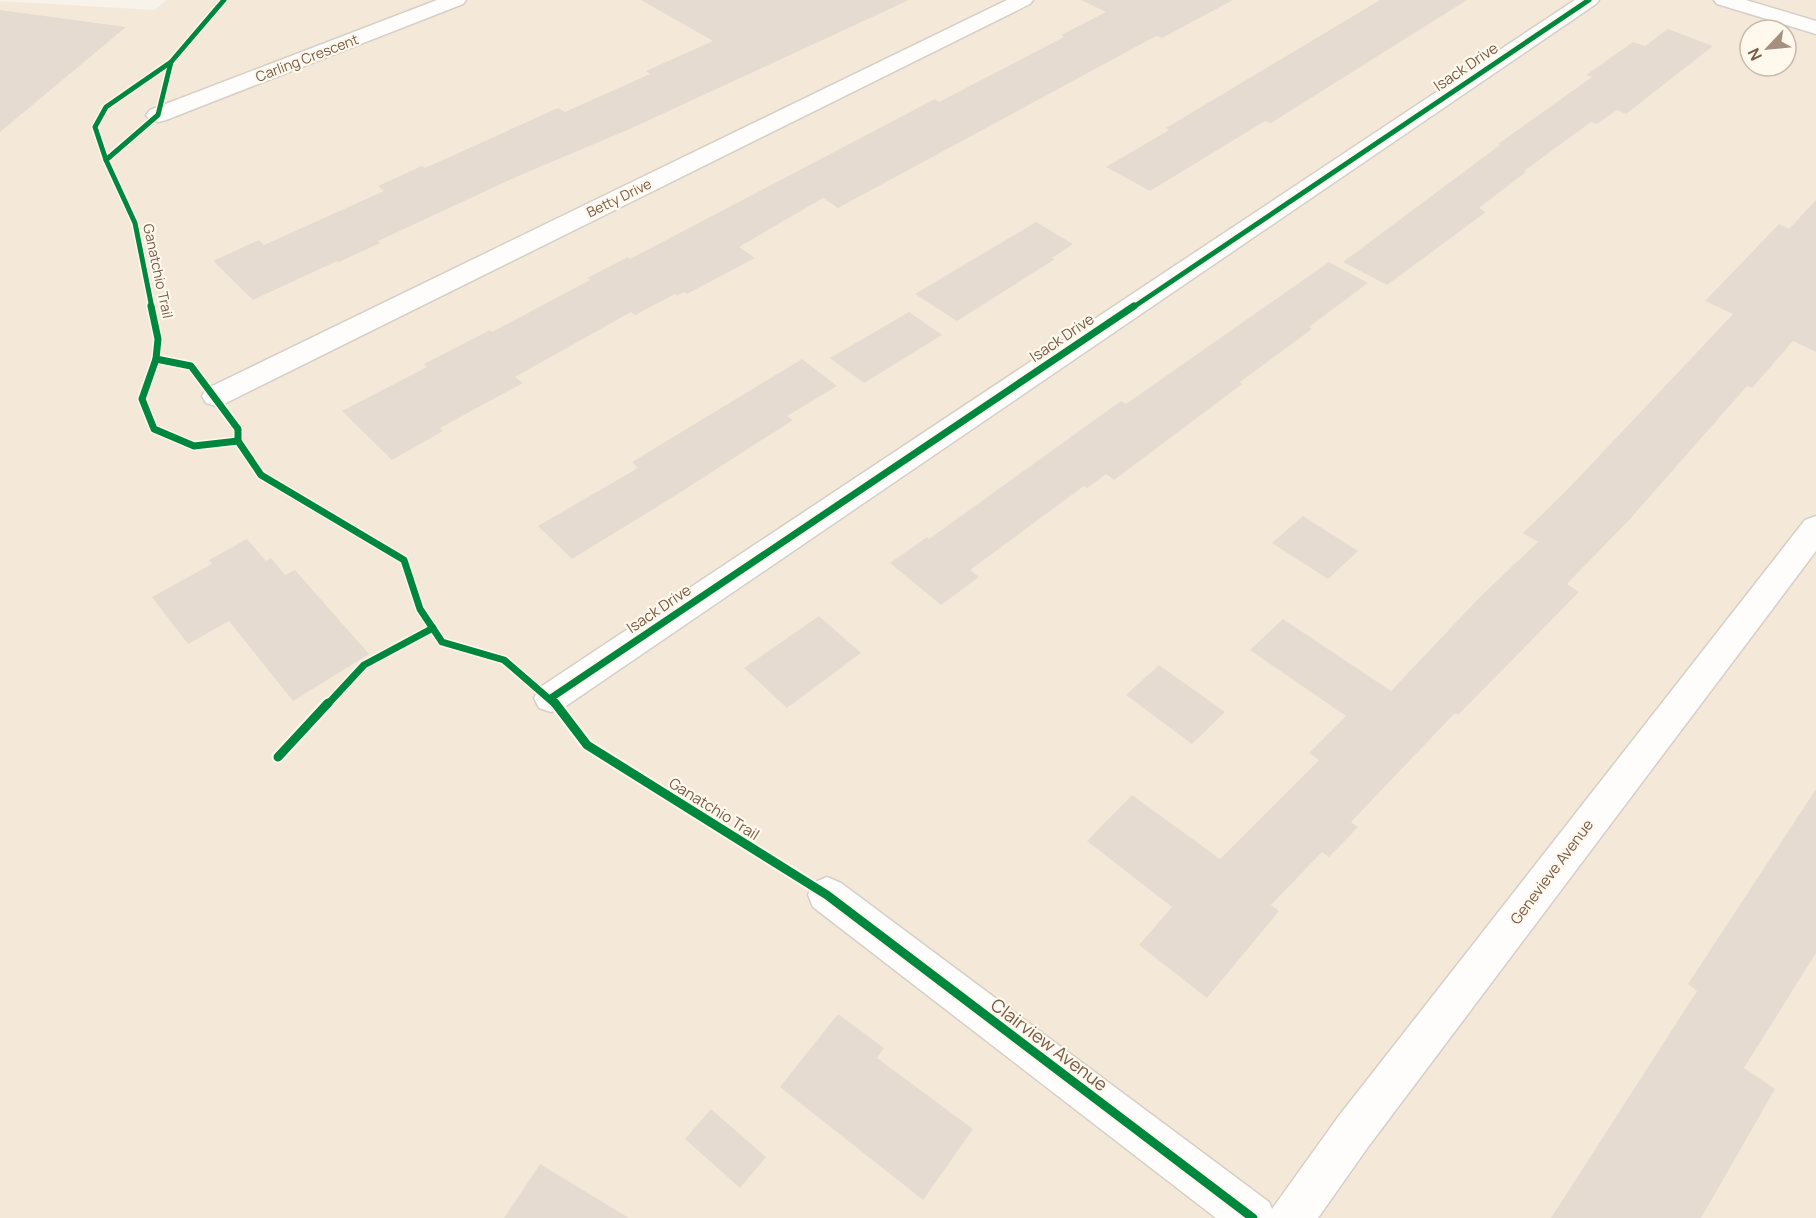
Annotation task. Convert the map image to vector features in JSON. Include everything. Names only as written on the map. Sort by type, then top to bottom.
[{"type":"street","name":"Carling Crescent","points":[[158,115],[456,0]]},
{"type":"street","name":"Betty Drive","points":[[216,396],[1023,0]]},
{"type":"street","name":"Isack Drive","points":[[551,698],[1589,0]]},
{"type":"street","points":[[1724,0],[1816,28]]},
{"type":"street","name":"Genevieve Avenue","points":[[1291,1218],[1353,1132],[1816,528]]},
{"type":"street","name":"Clairview Avenue","points":[[827,895],[1244,1215]]},
{"type":"shaded area","points":[[166,0],[1816,0],[1816,1218],[0,1218],[0,1],[155,10]]},
{"type":"building","points":[[641,0],[909,0],[632,128],[516,177],[378,241],[380,243],[253,300],[213,261],[259,240],[264,245],[384,191],[378,186],[422,166],[425,168],[558,108],[565,112],[650,74],[646,71],[713,41]]},
{"type":"building","points":[[1081,0],[1233,0],[1162,38],[1156,36],[838,208],[823,198],[739,247],[755,258],[687,294],[684,292],[677,296],[675,294],[635,315],[631,312],[515,377],[523,383],[440,428],[443,431],[392,460],[342,411],[427,367],[424,364],[490,330],[492,332],[590,280],[587,278],[628,257],[630,259],[935,99],[939,102],[1064,37],[1061,35],[1106,12]]},
{"type":"building","points":[[1380,0],[1467,0],[1271,123],[1265,121],[1150,191],[1106,167],[1169,130],[1166,128]]},
{"type":"building","points":[[0,10],[126,27],[0,132]]},
{"type":"building","points":[[1668,29],[1713,46],[1626,114],[1617,110],[1597,124],[1591,122],[1524,171],[1526,172],[1479,208],[1486,212],[1387,285],[1343,262],[1500,145],[1498,144],[1592,77],[1586,75],[1633,42],[1645,46]]},
{"type":"building","points":[[1816,200],[1816,352],[1793,341],[1752,388],[1747,386],[1630,519],[1567,584],[1579,592],[1458,715],[1455,713],[1351,822],[1358,827],[1329,857],[1322,852],[1271,905],[1279,911],[1207,998],[1139,945],[1172,907],[1087,841],[1132,795],[1220,859],[1319,760],[1309,753],[1346,716],[1250,650],[1283,619],[1391,691],[1481,596],[1538,542],[1523,533],[1568,489],[1733,314],[1705,301],[1779,224],[1789,229]]},
{"type":"building","points":[[1036,222],[1073,244],[1052,258],[1055,259],[957,321],[915,294]]},
{"type":"building","points":[[1329,262],[1368,283],[1309,327],[1312,329],[1240,382],[1242,384],[1114,480],[1106,474],[1087,488],[1084,486],[970,570],[979,577],[941,605],[890,563],[927,537],[929,539],[1121,401],[1126,404]]},
{"type":"building","points":[[909,312],[942,335],[864,383],[830,358]]},
{"type":"building","points":[[802,359],[837,386],[787,416],[793,420],[673,497],[572,559],[538,526],[638,468],[632,462]]},
{"type":"building","points":[[1303,516],[1358,551],[1328,579],[1272,543]]},
{"type":"building","points":[[247,539],[266,561],[271,558],[285,575],[295,570],[369,654],[293,701],[229,621],[188,644],[152,597],[212,564],[209,560]]},
{"type":"building","points":[[819,616],[861,653],[787,708],[744,668]]},
{"type":"building","points":[[1159,665],[1225,712],[1192,744],[1126,695]]},
{"type":"building","points":[[1816,789],[1816,953],[1744,1068],[1775,1089],[1701,1218],[1551,1218],[1697,991],[1688,984]]},
{"type":"building","points":[[838,1014],[884,1048],[877,1058],[973,1129],[923,1200],[780,1087]]},
{"type":"building","points":[[711,1109],[766,1157],[740,1188],[685,1139]]},
{"type":"building","points":[[540,1164],[629,1218],[504,1218]]},
{"type":"cycle path","name":"Ganatchio Trail","points":[[224,0],[171,62],[106,107],[95,127],[106,160],[135,223],[158,339],[156,359],[142,399],[154,429],[194,446],[238,441],[261,475],[404,560],[420,609],[442,642],[504,660],[551,698],[587,745],[827,895],[1253,1218]]},
{"type":"cycle path","points":[[551,698],[1589,0]]},
{"type":"cycle path","points":[[106,160],[158,115],[171,62]]},
{"type":"cycle path","points":[[156,359],[191,366],[238,429],[238,441]]},
{"type":"cycle path","points":[[278,757],[364,665],[433,628]]}]
